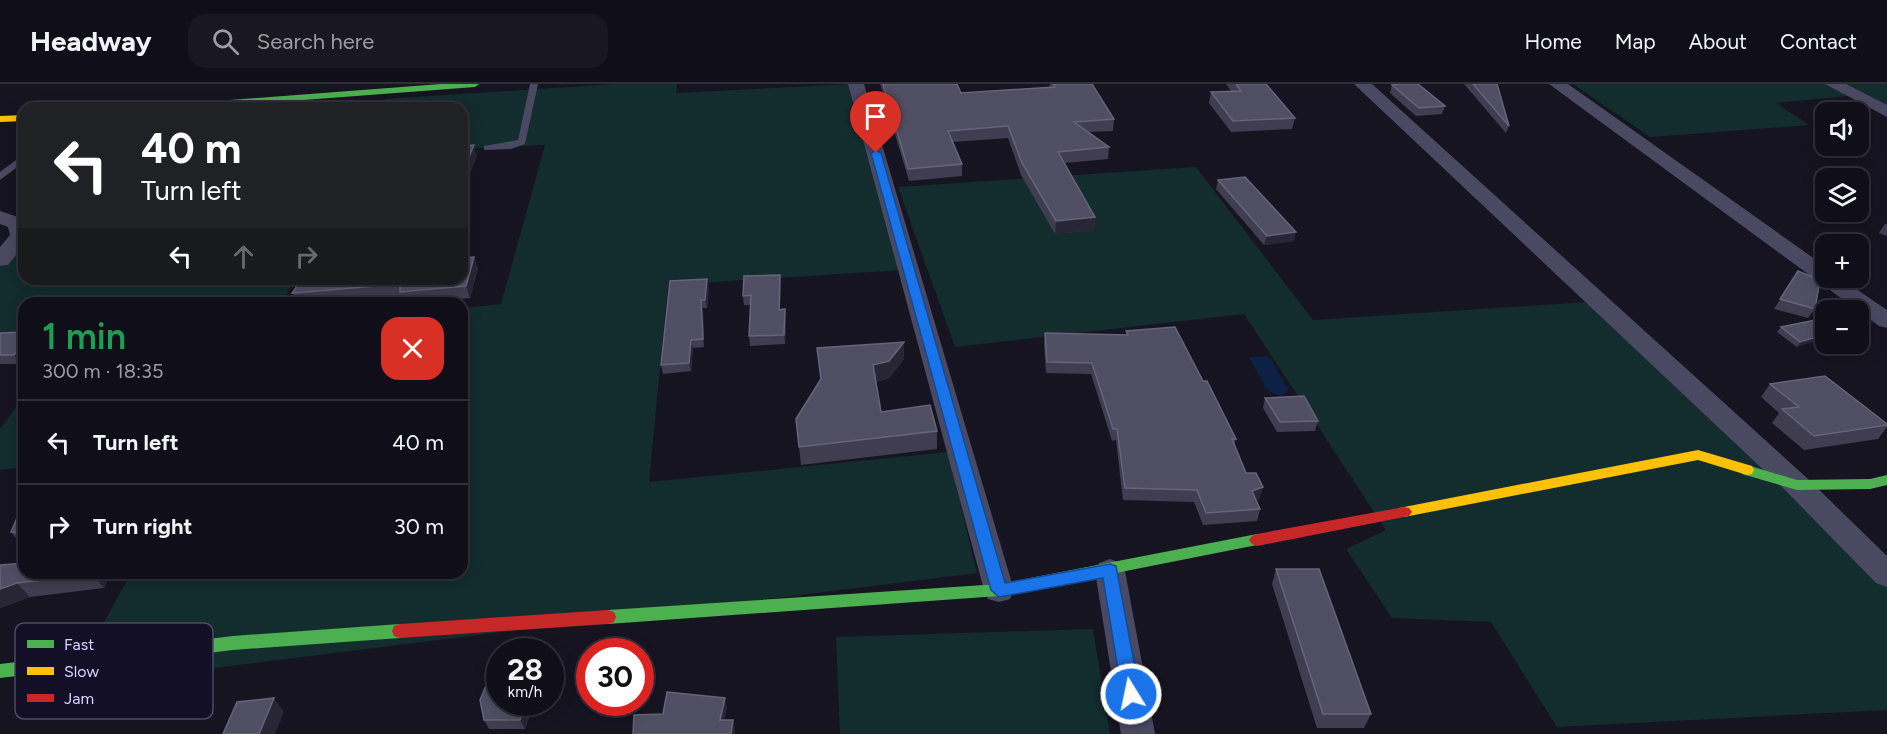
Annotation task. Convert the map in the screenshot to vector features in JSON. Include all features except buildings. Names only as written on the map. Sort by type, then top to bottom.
[{"type":"street","points":[[242,102],[475,84]]},
{"type":"street","points":[[856,84],[999,590]]},
{"type":"street","points":[[1362,84],[1797,485],[1887,575]]},
{"type":"street","points":[[1557,84],[1815,269]]},
{"type":"street","points":[[1833,84],[1887,112]]},
{"type":"street","points":[[0,119],[18,118]]},
{"type":"street","points":[[0,217],[17,223],[18,226]]},
{"type":"street","points":[[0,260],[18,239]]},
{"type":"street","points":[[1841,288],[1887,321]]},
{"type":"street","points":[[213,645],[999,590],[1698,455],[1797,485],[1870,484],[1887,480]]},
{"type":"street","points":[[1110,570],[1138,734]]},
{"type":"street","points":[[0,671],[15,669]]},
{"type":"lane","points":[[487,148],[511,146],[522,142],[534,84]]},
{"type":"lane","points":[[0,177],[18,162]]},
{"type":"green space","points":[[615,84],[677,84],[676,93],[852,84],[902,270],[668,285],[649,482],[948,452],[977,573],[213,668],[213,623],[104,623],[128,579],[468,579],[468,307],[501,304],[545,145],[468,149],[468,102],[384,102],[385,99]]},
{"type":"green space","points":[[1573,84],[1887,84],[1887,105],[1850,96],[1776,103],[1809,125],[1650,137]]},
{"type":"green space","points":[[1196,167],[1313,320],[1587,302],[1887,587],[1887,710],[1557,727],[1491,622],[1392,618],[1346,549],[1386,530],[1244,314],[955,347],[898,187]]},
{"type":"green space","points":[[18,238],[18,285],[292,285],[286,297],[18,297],[18,332],[0,332],[0,259]]},
{"type":"green space","points":[[18,404],[18,468],[0,470],[0,429]]},
{"type":"green space","points":[[1093,629],[1110,734],[840,734],[836,637]]},
{"type":"water","points":[[1269,356],[1288,389],[1287,393],[1280,396],[1267,390],[1249,357]]},
{"type":"traffic: fast","points":[[242,102],[475,84]]},
{"type":"traffic: fast","points":[[1747,470],[1797,485],[1870,484],[1887,480]]},
{"type":"traffic: fast","points":[[608,617],[999,590],[1257,540]]},
{"type":"traffic: fast","points":[[213,645],[400,631]]},
{"type":"traffic: fast","points":[[0,671],[15,669]]},
{"type":"traffic: slow","points":[[0,119],[18,118]]},
{"type":"traffic: slow","points":[[1404,512],[1698,455],[1747,470]]},
{"type":"traffic: jam","points":[[1257,540],[1404,512]]},
{"type":"traffic: jam","points":[[400,631],[608,617]]},
{"type":"route","points":[[876,153],[999,590],[1110,570],[1131,694]]}]
